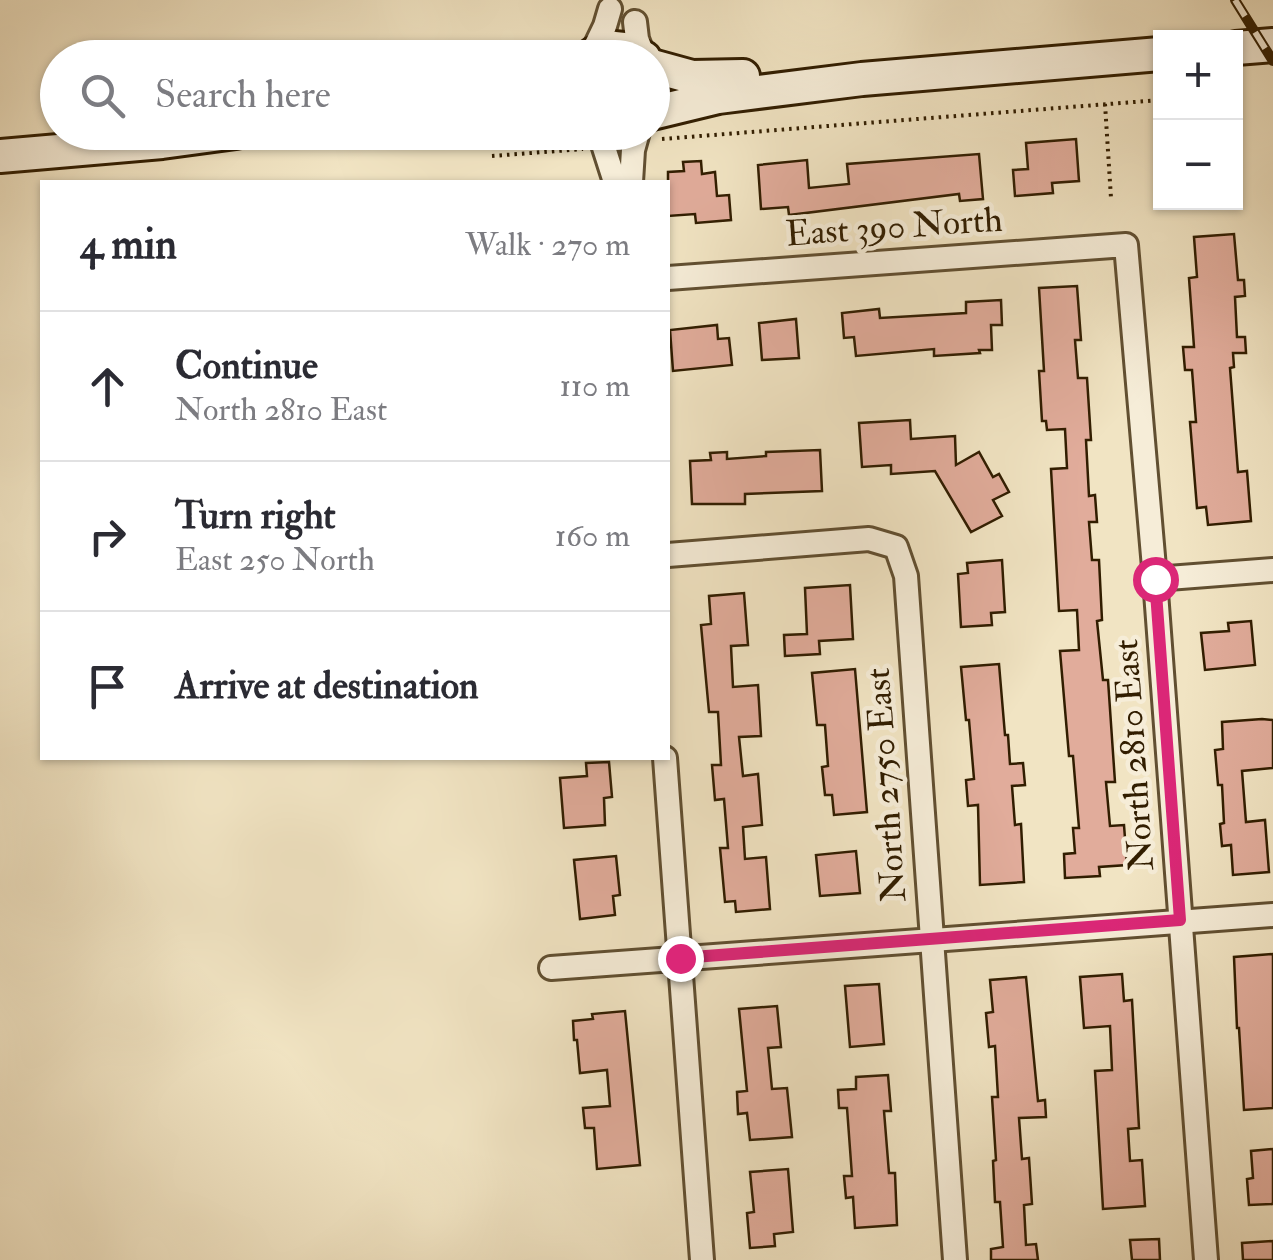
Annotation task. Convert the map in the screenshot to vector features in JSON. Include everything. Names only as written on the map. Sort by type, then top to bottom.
[{"type":"main road","points":[[1243,47],[1273,45]]},
{"type":"main road","points":[[670,116],[718,97],[862,78],[1153,55]]},
{"type":"main road","points":[[670,73],[709,78],[791,74],[862,78]]},
{"type":"main road","points":[[0,138],[40,134]]},
{"type":"main road","points":[[0,156],[69,150]]},
{"type":"street","points":[[598,40],[610,10]]},
{"type":"street","points":[[636,22],[639,40]]},
{"type":"street","points":[[598,150],[615,180]]},
{"type":"street","points":[[630,180],[633,150]]},
{"type":"street","name":"East 390 North","points":[[670,278],[1126,245]]},
{"type":"street","name":"North 2810 East","points":[[1126,245],[1206,1260]]},
{"type":"street","name":"North 2750 East","points":[[670,555],[869,539],[896,548],[906,576],[954,1260]]},
{"type":"street","points":[[1155,579],[1273,570]]},
{"type":"street","points":[[665,760],[702,1260]]},
{"type":"street","points":[[551,968],[1273,915]]},
{"type":"path","points":[[670,138],[1153,101]]},
{"type":"path","points":[[1105,104],[1111,198]]},
{"type":"path","points":[[492,156],[558,150]]},
{"type":"building","points":[[1076,139],[1079,181],[1052,183],[1053,193],[1015,196],[1013,170],[1028,169],[1026,143]]},
{"type":"building","points":[[979,154],[983,199],[960,201],[959,194],[789,215],[788,207],[761,209],[758,165],[807,160],[809,188],[849,184],[847,164]]},
{"type":"building","points":[[701,161],[702,174],[715,172],[717,196],[729,195],[731,220],[696,223],[695,214],[670,216],[668,172],[684,171],[683,162]]},
{"type":"building","points":[[1234,234],[1238,280],[1244,280],[1245,296],[1235,297],[1237,337],[1245,337],[1246,353],[1233,353],[1234,367],[1230,368],[1238,472],[1247,471],[1251,521],[1208,525],[1206,507],[1197,508],[1190,422],[1196,422],[1192,370],[1185,370],[1183,347],[1194,347],[1189,278],[1197,277],[1194,237]]},
{"type":"building","points":[[1077,286],[1081,340],[1075,340],[1078,378],[1087,378],[1089,496],[1095,495],[1097,522],[1089,522],[1092,560],[1099,560],[1102,620],[1097,621],[1103,680],[1108,680],[1115,782],[1106,782],[1110,826],[1124,825],[1127,865],[1099,867],[1100,876],[1065,878],[1064,854],[1075,853],[1073,828],[1079,828],[1060,651],[1079,650],[1077,610],[1059,611],[1051,469],[1067,468],[1065,429],[1047,430],[1046,421],[1042,421],[1039,371],[1044,371],[1039,288]]},
{"type":"building","points":[[1001,300],[1002,325],[991,325],[992,350],[979,350],[980,353],[934,356],[934,349],[856,356],[854,337],[844,338],[842,313],[879,309],[880,318],[966,313],[966,302]]},
{"type":"building","points":[[796,319],[799,358],[762,360],[759,323]]},
{"type":"building","points":[[717,325],[718,339],[729,338],[732,365],[673,371],[670,330]]},
{"type":"building","points":[[910,420],[911,439],[955,436],[956,465],[979,452],[993,477],[999,474],[1009,492],[993,500],[1002,516],[971,532],[935,471],[891,474],[891,465],[862,467],[859,423]]},
{"type":"building","points":[[820,450],[822,491],[745,494],[745,504],[692,504],[690,461],[711,460],[710,453],[727,452],[727,459],[766,456],[766,452]]},
{"type":"building","points":[[1002,560],[1005,612],[991,613],[992,625],[961,627],[958,574],[968,573],[967,563]]},
{"type":"building","points":[[850,585],[853,639],[819,641],[820,654],[785,656],[784,635],[807,634],[805,588]]},
{"type":"building","points":[[744,593],[748,645],[731,646],[733,687],[758,685],[761,736],[739,737],[743,776],[758,774],[762,825],[743,827],[745,859],[766,857],[770,909],[736,912],[735,901],[725,902],[720,848],[728,848],[724,799],[715,800],[712,765],[721,765],[718,712],[709,712],[701,625],[711,624],[709,596]]},
{"type":"building","points":[[1251,621],[1255,665],[1205,670],[1201,633],[1229,631],[1228,623]]},
{"type":"building","points":[[999,664],[1010,764],[1023,763],[1025,785],[1012,786],[1015,825],[1021,824],[1024,882],[980,885],[978,805],[968,806],[966,780],[974,779],[961,667]]},
{"type":"building","points":[[855,669],[867,812],[834,815],[832,795],[825,795],[825,725],[817,725],[812,673]]},
{"type":"building","points":[[1273,720],[1273,768],[1242,771],[1246,822],[1265,820],[1269,872],[1233,875],[1231,845],[1222,846],[1222,785],[1218,785],[1215,750],[1223,749],[1222,722]]},
{"type":"building","points":[[609,762],[612,797],[604,798],[605,825],[564,828],[560,778],[587,776],[586,763]]},
{"type":"building","points":[[856,851],[860,893],[820,896],[816,855]]},
{"type":"building","points":[[616,856],[620,895],[613,896],[615,915],[580,919],[574,860]]},
{"type":"building","points":[[1273,954],[1273,1108],[1244,1110],[1234,957]]},
{"type":"building","points":[[1122,974],[1124,1001],[1132,1000],[1139,1128],[1128,1129],[1130,1161],[1142,1160],[1145,1206],[1103,1209],[1095,1071],[1112,1070],[1110,1026],[1084,1028],[1080,977]]},
{"type":"building","points":[[1026,977],[1038,1101],[1045,1100],[1046,1117],[1019,1118],[1022,1159],[1029,1158],[1032,1204],[1024,1205],[1026,1245],[1036,1244],[1038,1260],[991,1260],[991,1249],[1003,1247],[993,1161],[996,1160],[992,1097],[998,1097],[995,1046],[989,1047],[986,1013],[993,1012],[990,980]]},
{"type":"building","points":[[879,984],[884,1044],[850,1047],[845,986]]},
{"type":"building","points":[[777,1006],[781,1047],[768,1048],[772,1089],[787,1088],[792,1137],[750,1140],[747,1113],[738,1114],[737,1092],[747,1091],[739,1009]]},
{"type":"building","points":[[625,1011],[640,1165],[597,1169],[594,1128],[585,1128],[583,1108],[610,1106],[607,1070],[580,1073],[573,1021],[593,1019],[592,1014]]},
{"type":"building","points":[[888,1075],[891,1111],[884,1111],[889,1173],[895,1173],[897,1225],[855,1228],[853,1197],[846,1198],[844,1176],[852,1176],[847,1108],[839,1108],[838,1090],[856,1089],[856,1077]]},
{"type":"building","points":[[1273,1149],[1273,1204],[1249,1205],[1251,1151]]},
{"type":"building","points":[[788,1169],[793,1232],[774,1234],[775,1246],[750,1248],[747,1213],[754,1212],[750,1172]]},
{"type":"building","points":[[1159,1239],[1160,1260],[1132,1260],[1130,1240]]},
{"type":"building","points":[[1273,1241],[1273,1260],[1243,1260],[1242,1243]]},
{"type":"railway","points":[[1235,0],[1273,61]]},
{"type":"route","points":[[680,958],[1180,920],[1155,579]]}]
